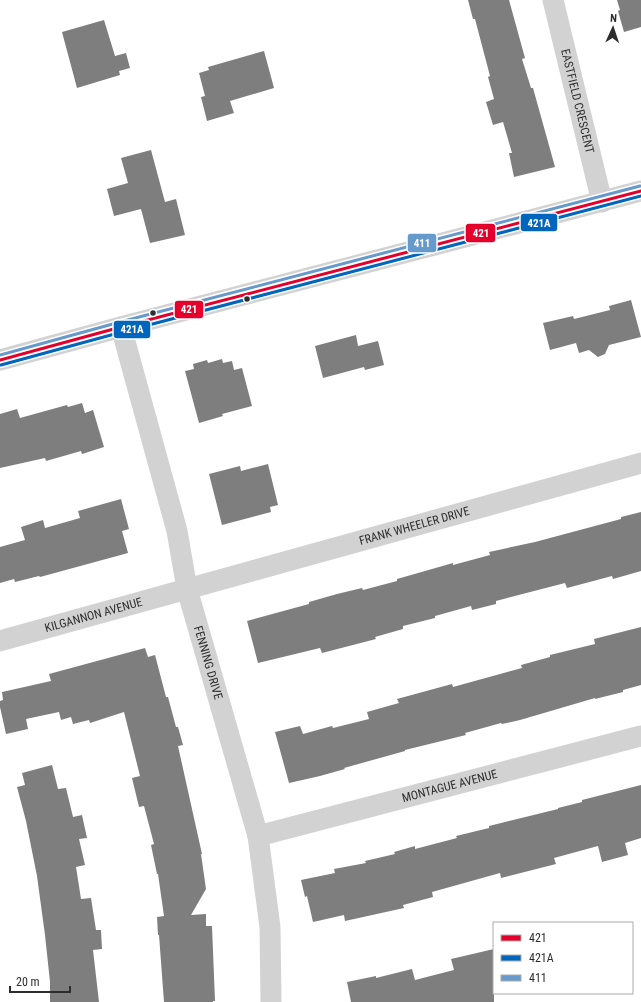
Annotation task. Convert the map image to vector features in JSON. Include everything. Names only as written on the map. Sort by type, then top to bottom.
[{"type":"street","name":"EASTFIELD CRESCENT","points":[[553,0],[602,202]]},
{"type":"street","points":[[0,360],[121,327],[641,192]]},
{"type":"street","name":"FENNING DRIVE","points":[[121,327],[177,530],[187,589],[258,836],[270,927],[271,1002]]},
{"type":"street","name":"FRANK WHEELER DRIVE","points":[[187,589],[641,463]]},
{"type":"street","name":"KILGANNON AVENUE","points":[[0,641],[187,589]]},
{"type":"street","name":"MONTAGUE AVENUE","points":[[258,836],[641,736]]},
{"type":"building","points":[[468,0],[509,0],[525,58],[522,59],[531,88],[533,88],[555,167],[514,177],[509,153],[512,153],[503,122],[493,125],[486,102],[494,99],[488,77],[490,76],[475,19],[473,19]]},
{"type":"building","points":[[617,0],[641,0],[641,27],[624,32],[618,11],[620,10]]},
{"type":"building","points":[[104,20],[115,56],[126,53],[130,68],[119,71],[120,75],[77,88],[62,32]]},
{"type":"building","points":[[264,51],[274,88],[230,101],[234,113],[207,121],[201,97],[205,96],[199,73],[209,70],[208,67]]},
{"type":"building","points":[[151,150],[165,202],[176,199],[185,235],[150,243],[141,209],[114,216],[107,189],[128,183],[121,158]]},
{"type":"building","points":[[631,300],[641,337],[609,345],[605,354],[598,357],[589,350],[579,353],[576,343],[550,350],[543,323],[573,316],[574,319],[610,310],[609,306]]},
{"type":"building","points":[[356,335],[358,346],[378,341],[384,365],[365,370],[364,367],[323,378],[315,346]]},
{"type":"building","points":[[222,359],[223,363],[232,361],[234,370],[242,368],[252,406],[222,414],[223,416],[199,423],[185,371],[194,369],[193,364],[207,360],[208,363]]},
{"type":"building","points":[[82,403],[85,413],[93,410],[104,447],[82,454],[81,451],[46,461],[45,458],[0,468],[0,414],[17,409],[20,418],[67,405],[68,407]]},
{"type":"building","points":[[268,464],[278,505],[270,507],[271,512],[222,525],[209,474],[240,466],[241,471]]},
{"type":"building","points":[[121,499],[129,529],[122,531],[128,553],[40,577],[15,582],[14,579],[0,583],[0,547],[25,540],[21,527],[43,520],[45,528],[80,518],[78,511]]},
{"type":"building","points":[[641,512],[641,571],[613,579],[612,576],[567,588],[565,583],[496,601],[496,604],[472,610],[471,606],[435,616],[435,618],[403,626],[403,629],[375,637],[376,639],[322,653],[320,648],[258,663],[247,621],[309,604],[309,602],[337,594],[362,588],[363,590],[397,581],[397,579],[453,563],[453,565],[490,555],[489,552],[535,542],[621,519],[621,517]]},
{"type":"building","points":[[641,627],[641,685],[623,690],[623,692],[595,698],[520,720],[501,723],[465,733],[466,735],[405,750],[344,768],[345,769],[289,783],[275,732],[300,726],[303,734],[332,726],[333,728],[369,719],[367,712],[399,703],[397,699],[452,684],[453,687],[522,668],[521,665],[550,657],[550,655],[595,644],[594,639]]},
{"type":"building","points":[[145,648],[148,657],[155,655],[166,697],[168,697],[176,727],[178,727],[183,745],[178,746],[202,854],[206,889],[191,915],[206,914],[206,926],[212,926],[215,1001],[213,1002],[164,1002],[157,917],[164,916],[158,874],[151,845],[154,844],[144,806],[139,807],[132,778],[140,776],[124,712],[90,723],[89,720],[73,724],[71,717],[61,720],[59,712],[26,719],[28,729],[6,734],[0,707],[0,701],[3,700],[2,692],[51,681],[49,674]]},
{"type":"building","points":[[52,765],[58,789],[66,788],[73,817],[82,815],[87,838],[79,839],[85,865],[76,867],[81,899],[91,898],[96,930],[101,930],[102,949],[93,950],[99,1002],[50,1002],[50,982],[37,876],[26,821],[17,787],[25,785],[22,773]]},
{"type":"building","points":[[641,785],[641,838],[625,843],[628,855],[602,862],[598,846],[554,858],[556,864],[501,878],[500,873],[432,892],[433,897],[403,905],[404,908],[345,921],[344,915],[313,922],[307,896],[305,897],[301,880],[335,873],[334,869],[366,863],[365,861],[395,854],[394,852],[415,846],[415,849],[457,838],[456,836],[489,828],[489,826],[558,809],[582,802],[582,800]]},
{"type":"building","points":[[493,949],[494,1002],[351,1002],[347,982],[376,976],[376,978],[412,969],[415,980],[454,970],[451,959]]},
{"type":"transit line","name":"411","points":[[0,355],[120,322],[640,186]]},
{"type":"transit line","name":"421","points":[[0,360],[641,191]]},
{"type":"transit line","name":"421A","points":[[1,365],[641,196]]}]
